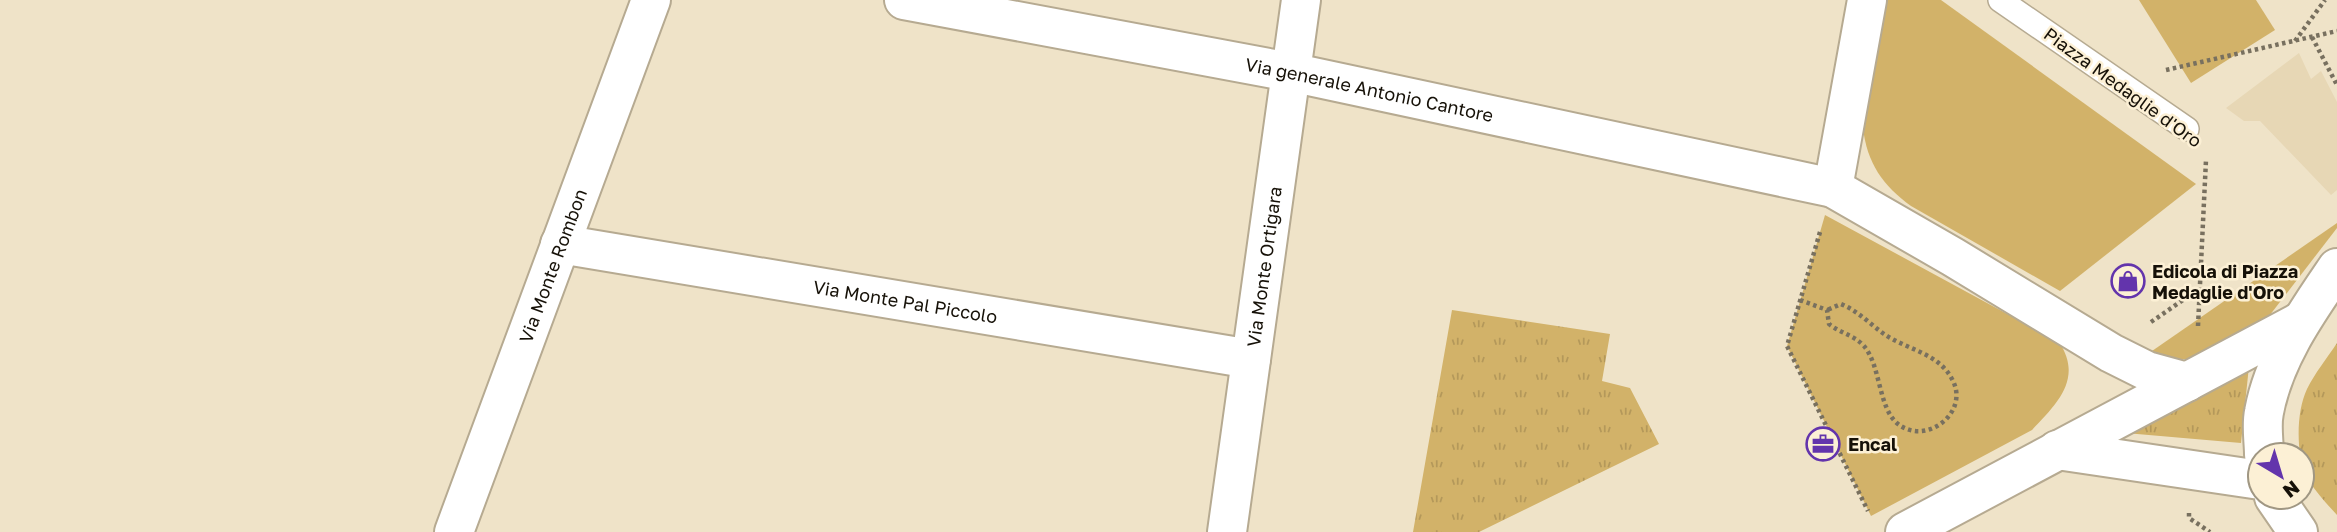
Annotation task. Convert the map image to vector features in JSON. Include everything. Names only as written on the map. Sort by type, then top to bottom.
[{"type":"street","name":"Via Monte Rombon","points":[[454,532],[651,0]]},
{"type":"street","name":"Via generale Antonio Cantore","points":[[904,0],[1290,72],[1833,188]]},
{"type":"street","name":"Via Monte Ortigara","points":[[1227,532],[1301,0]]},
{"type":"street","points":[[1867,0],[1833,188],[1954,257],[2122,359],[2166,378],[2187,382]]},
{"type":"street","name":"Via Monte Pal Piccolo","points":[[561,244],[1251,359]]},
{"type":"street","points":[[2264,441],[2263,414],[2269,390],[2301,321],[2337,268]]},
{"type":"street","points":[[1905,532],[2301,321]]},
{"type":"street","points":[[2057,450],[2246,478]]},
{"type":"street","points":[[2284,511],[2298,532]]},
{"type":"lane","name":"Piazza Medaglie d'Oro","points":[[2000,0],[2187,129]]},
{"type":"path","points":[[2294,41],[2325,0]]},
{"type":"path","points":[[2161,71],[2337,31]]},
{"type":"path","points":[[2312,37],[2337,85]]},
{"type":"path","name":"Piazza Medaglie d'Oro","points":[[2187,129],[2207,142],[2198,320]]},
{"type":"path","points":[[1833,188],[1787,346],[1871,516]]},
{"type":"path","points":[[2142,329],[2199,289]]},
{"type":"path","points":[[1800,300],[1827,310],[1841,304],[1853,309],[1892,340],[1921,351],[1942,366],[1954,382],[1956,404],[1946,419],[1931,431],[1914,432],[1897,423],[1888,408],[1874,363],[1864,347],[1851,335],[1836,330],[1829,324],[1827,310]]},
{"type":"shaded area","points":[[2299,53],[2311,79],[2321,71],[2337,102],[2337,190],[2331,195],[2260,121],[2244,121],[2226,108]]},
{"type":"green space","points":[[1882,0],[1941,0],[2196,184],[2060,291],[1911,206],[1892,190],[1878,173],[1868,152],[1863,128]]},
{"type":"green space","points":[[2139,0],[2256,0],[2275,30],[2191,83]]},
{"type":"green space","points":[[1825,215],[2059,342],[2069,367],[2068,379],[2058,400],[2032,430],[1871,516],[1787,346]]},
{"type":"green space","points":[[2337,223],[2337,228],[2263,324],[2196,359],[2165,357],[2152,351]]},
{"type":"green space","points":[[1452,310],[1610,334],[1602,381],[1630,388],[1659,444],[1479,532],[1413,532]]},
{"type":"green space","points":[[2337,343],[2337,515],[2316,491],[2316,441],[2299,441],[2303,398],[2317,371]]},
{"type":"green space","points":[[2249,366],[2241,443],[2114,432]]},
{"type":"place","name":"Edicola di Piazza Medaglie d'Oro","points":[[2128,281]]},
{"type":"place","name":"Encal","points":[[1823,444]]}]
